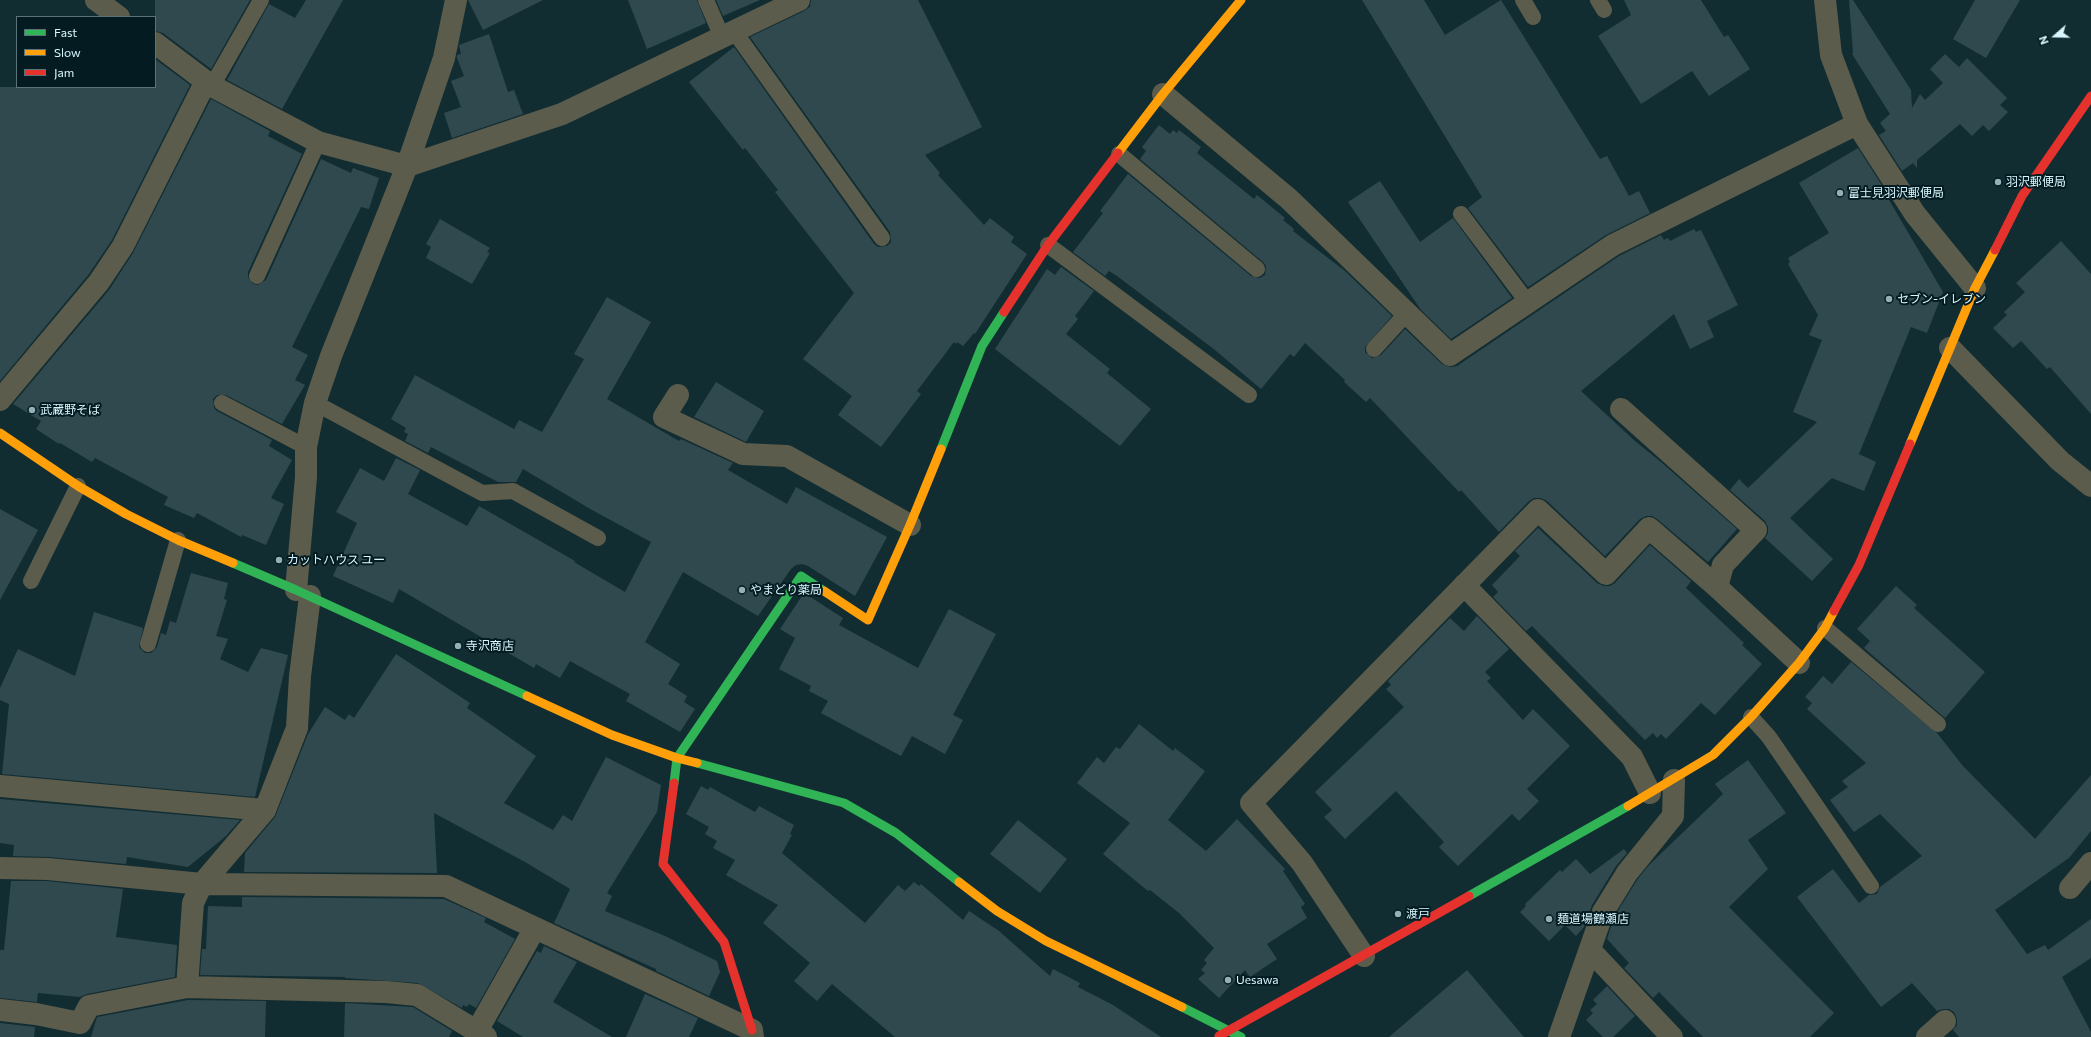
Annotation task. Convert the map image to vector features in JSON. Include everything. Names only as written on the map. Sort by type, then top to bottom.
[{"type":"street","points":[[96,0],[118,16]]},
{"type":"street","points":[[187,987],[193,903],[202,884],[265,810],[297,728],[303,593],[306,447],[314,403],[331,356],[407,166],[444,58],[456,0]]},
{"type":"street","points":[[156,44],[209,83],[318,142],[407,166],[562,114],[798,0]]},
{"type":"street","points":[[753,1033],[724,942],[663,864],[677,758],[801,576],[868,620],[910,525],[982,346],[1048,245],[1119,154],[1163,94],[1241,0]]},
{"type":"street","points":[[1825,0],[1831,55],[1857,124],[1915,214],[1975,288]]},
{"type":"street","points":[[0,400],[99,282],[122,246],[209,83]]},
{"type":"street","points":[[1163,94],[1289,199],[1450,355],[1613,245],[1857,124]]},
{"type":"street","points":[[1217,1037],[1364,956],[1674,780],[1713,755],[1751,717],[1799,663],[1825,628],[1859,565],[1975,288],[2022,196],[2091,96]]},
{"type":"street","points":[[1950,348],[2060,461],[2091,486]]},
{"type":"street","points":[[678,395],[664,417],[743,454],[787,456],[910,525]]},
{"type":"street","points":[[1621,409],[1756,530],[1723,565],[1718,587]]},
{"type":"street","points":[[0,433],[78,486],[126,514],[178,540],[303,593],[612,735],[677,758],[768,781],[844,803],[896,833],[997,911],[1046,941],[1230,1030],[1241,1037]]},
{"type":"street","points":[[1364,956],[1302,864],[1250,803],[1538,510],[1606,574],[1649,528],[1718,587],[1799,663]]},
{"type":"street","points":[[1464,585],[1632,757],[1650,793]]},
{"type":"street","points":[[1559,1037],[1603,912],[1623,880],[1673,816],[1674,780]]},
{"type":"street","points":[[0,786],[265,810]]},
{"type":"street","points":[[2070,888],[2091,863]]},
{"type":"street","points":[[0,868],[48,869],[202,884],[446,886],[753,1033]]},
{"type":"street","points":[[0,1010],[36,1014],[77,1030],[88,1006],[187,987],[386,992],[417,995],[482,1034],[535,928]]},
{"type":"street","points":[[1590,950],[1672,1037]]},
{"type":"street","points":[[1927,1037],[1945,1021]]},
{"type":"lane","points":[[209,83],[261,0]]},
{"type":"lane","points":[[706,0],[728,34],[882,238]]},
{"type":"lane","points":[[1523,0],[1533,17]]},
{"type":"lane","points":[[257,276],[318,142]]},
{"type":"lane","points":[[1119,154],[1257,270]]},
{"type":"lane","points":[[1461,214],[1528,303]]},
{"type":"lane","points":[[1048,245],[1249,396]]},
{"type":"lane","points":[[1374,349],[1406,314]]},
{"type":"lane","points":[[314,403],[482,493],[513,491],[598,538]]},
{"type":"lane","points":[[222,404],[306,447]]},
{"type":"lane","points":[[31,581],[78,486]]},
{"type":"lane","points":[[148,644],[178,540]]},
{"type":"lane","points":[[1825,628],[1938,724]]},
{"type":"lane","points":[[1751,717],[1769,736],[1871,886]]},
{"type":"building","points":[[155,0],[250,0],[211,69],[163,33],[156,31]]},
{"type":"building","points":[[306,0],[343,0],[282,109],[227,80],[269,4],[295,18]]},
{"type":"building","points":[[468,0],[543,0],[483,30]]},
{"type":"building","points":[[628,0],[697,0],[706,23],[647,49]]},
{"type":"building","points":[[716,0],[760,0],[723,16]]},
{"type":"building","points":[[811,0],[918,0],[982,127],[925,155],[940,173],[938,175],[984,225],[990,218],[1014,237],[1011,242],[1027,254],[975,334],[974,333],[963,346],[957,342],[956,344],[954,342],[917,391],[921,394],[881,447],[838,415],[852,396],[803,359],[854,293],[775,192],[778,190],[745,148],[743,150],[689,82],[734,47],[874,244],[878,247],[887,246],[891,242],[890,232],[750,37],[804,11],[810,7]]},
{"type":"building","points":[[1362,0],[1424,0],[1445,35],[1501,0],[1600,159],[1607,156],[1629,196],[1639,191],[1650,213],[1606,235],[1528,287],[1468,208],[1482,197]]},
{"type":"building","points":[[1624,0],[1701,0],[1724,37],[1728,35],[1750,69],[1709,96],[1692,71],[1641,104],[1598,36],[1631,15]]},
{"type":"building","points":[[1849,0],[1853,0],[1911,90],[1912,108],[1920,94],[1925,100],[1943,83],[1930,69],[1945,54],[1959,67],[1967,58],[2007,98],[2000,105],[2008,112],[1989,131],[1983,125],[1972,136],[1960,124],[1917,160],[1917,168],[1913,163],[1902,171],[1879,135],[1886,131],[1880,123],[1890,114],[1852,54]]},
{"type":"building","points":[[1975,0],[2020,0],[1986,58],[1953,39]]},
{"type":"building","points":[[489,34],[508,92],[514,90],[523,114],[452,138],[444,113],[461,107],[451,81],[464,76],[457,58],[457,55],[461,54],[459,45]]},
{"type":"building","points":[[156,60],[190,85],[112,240],[89,274],[0,381],[0,87],[156,88]]},
{"type":"building","points":[[211,99],[270,131],[268,136],[302,154],[248,272],[248,277],[253,284],[258,285],[266,280],[321,159],[351,173],[353,168],[379,178],[369,209],[361,207],[292,347],[308,355],[295,380],[305,385],[282,424],[226,395],[217,395],[213,399],[214,408],[217,411],[272,440],[269,446],[292,460],[271,498],[284,504],[266,545],[242,535],[241,537],[197,513],[194,518],[164,505],[168,497],[95,458],[92,462],[60,443],[59,444],[36,429],[41,421],[13,404],[109,290],[133,253]]},
{"type":"building","points":[[1159,125],[1170,134],[1173,130],[1177,133],[1179,130],[1201,147],[1197,153],[1254,199],[1257,195],[1285,218],[1283,220],[1294,229],[1293,231],[1345,271],[1392,316],[1365,347],[1365,352],[1372,358],[1381,355],[1405,329],[1442,364],[1451,367],[1457,366],[1619,256],[1661,235],[1664,240],[1668,238],[1670,241],[1694,229],[1696,232],[1701,230],[1738,305],[1707,321],[1714,337],[1690,349],[1674,314],[1581,391],[1635,441],[1737,529],[1708,562],[1657,519],[1652,516],[1646,516],[1640,519],[1605,556],[1547,501],[1541,498],[1534,498],[1529,501],[1499,532],[1461,490],[1459,492],[1370,398],[1366,402],[1344,382],[1345,380],[1305,343],[1294,357],[1290,354],[1261,389],[1215,350],[1117,276],[1109,271],[1105,276],[1073,252],[1103,213],[1100,211],[1128,174],[1251,276],[1260,278],[1265,275],[1266,266],[1263,262],[1140,159],[1146,151],[1142,147]]},
{"type":"building","points":[[1858,148],[1883,187],[1882,188],[1943,292],[1927,333],[1911,327],[1859,454],[1876,462],[1864,491],[1832,478],[1790,518],[1833,559],[1812,581],[1765,538],[1768,533],[1768,527],[1765,521],[1730,490],[1739,479],[1748,488],[1817,422],[1793,412],[1822,340],[1809,335],[1818,315],[1788,264],[1790,262],[1788,258],[1829,233],[1799,183]]},
{"type":"building","points":[[1380,181],[1420,242],[1453,218],[1512,298],[1451,339],[1421,310],[1348,202]]},
{"type":"building","points":[[440,219],[490,248],[487,252],[490,253],[472,284],[426,258],[431,247],[426,244]]},
{"type":"building","points":[[2061,241],[2091,274],[2091,414],[2050,367],[2047,369],[2021,341],[2013,348],[1993,328],[2007,315],[2004,312],[2025,292],[2016,283]]},
{"type":"building","points":[[1061,267],[1094,291],[1075,316],[1078,319],[1066,334],[1110,369],[1107,373],[1151,409],[1120,446],[995,349],[1047,269],[1055,275]]},
{"type":"building","points":[[607,297],[651,322],[607,399],[679,441],[681,439],[733,463],[728,470],[787,504],[796,487],[887,537],[855,596],[808,566],[802,564],[796,565],[791,569],[758,616],[683,572],[645,642],[680,664],[668,684],[687,696],[684,702],[695,709],[680,732],[626,701],[630,694],[570,661],[560,678],[536,664],[534,668],[399,589],[393,603],[333,576],[357,523],[336,512],[360,468],[384,481],[396,458],[420,470],[408,494],[467,526],[479,506],[575,561],[574,562],[625,592],[651,542],[592,510],[523,469],[516,482],[498,482],[431,447],[428,453],[405,441],[408,434],[404,432],[406,428],[391,419],[415,375],[514,429],[519,420],[542,432],[584,359],[574,354]]},
{"type":"building","points":[[716,382],[764,411],[746,442],[694,417]]},
{"type":"building","points":[[0,509],[38,530],[0,600]]},
{"type":"building","points":[[1538,528],[1597,583],[1604,586],[1610,586],[1615,583],[1650,545],[1691,581],[1686,588],[1744,643],[1742,645],[1762,664],[1715,715],[1701,703],[1666,739],[1661,734],[1657,738],[1653,733],[1645,740],[1532,626],[1526,631],[1493,597],[1498,592],[1492,585],[1520,556],[1515,551]]},
{"type":"building","points":[[191,573],[228,583],[224,599],[227,600],[216,636],[228,639],[220,659],[248,672],[261,648],[288,655],[255,797],[2,774],[9,704],[0,700],[0,688],[18,649],[75,676],[94,612],[143,628],[139,647],[145,653],[151,653],[157,647],[161,633],[166,635],[170,621],[176,623]]},
{"type":"building","points":[[1896,586],[1917,605],[1914,608],[1985,672],[1945,718],[1864,648],[1870,641],[1857,629]]},
{"type":"building","points":[[804,593],[843,618],[839,625],[918,668],[949,609],[996,634],[953,715],[963,720],[945,754],[912,736],[901,756],[821,713],[828,701],[809,691],[811,686],[779,669],[795,638],[780,629]]},
{"type":"building","points":[[1477,616],[1509,649],[1485,672],[1491,678],[1487,681],[1523,720],[1533,709],[1570,746],[1527,789],[1539,801],[1519,821],[1512,814],[1458,866],[1439,847],[1444,842],[1396,791],[1345,839],[1324,817],[1332,810],[1315,792],[1404,707],[1386,689],[1391,685],[1388,681],[1450,618],[1464,631]]},
{"type":"building","points":[[396,654],[470,703],[467,708],[536,756],[504,803],[553,830],[563,815],[572,821],[606,757],[661,785],[657,812],[607,893],[612,896],[605,911],[665,936],[717,961],[720,972],[709,996],[656,971],[656,969],[554,923],[570,889],[525,862],[434,813],[437,873],[244,872],[245,853],[275,817],[308,734],[325,707],[345,720],[349,714],[354,718]]},
{"type":"building","points":[[1851,662],[1937,733],[1963,766],[2035,839],[2091,775],[2091,831],[2069,858],[1995,910],[2027,954],[2045,945],[2048,950],[2091,919],[2091,958],[2062,977],[2091,1032],[2091,1037],[1959,1037],[1953,1030],[1957,1025],[1957,1019],[1954,1012],[1949,1009],[1937,1011],[1912,983],[1881,1007],[1797,897],[1833,869],[1859,903],[1869,895],[1877,894],[1880,887],[1922,856],[1880,814],[1854,832],[1830,800],[1848,787],[1842,781],[1866,763],[1807,709],[1812,703],[1805,697],[1823,676],[1832,684]]},
{"type":"building","points":[[1139,724],[1173,751],[1175,748],[1205,771],[1168,820],[1206,851],[1237,819],[1285,869],[1283,871],[1305,904],[1301,907],[1307,918],[1267,944],[1277,959],[1250,977],[1245,970],[1219,998],[1198,979],[1205,973],[1201,970],[1207,963],[1204,960],[1214,948],[1179,913],[1150,890],[1148,891],[1103,854],[1130,823],[1077,783],[1097,757],[1104,763],[1116,747],[1120,749]]},
{"type":"building","points":[[1748,760],[1786,813],[1748,840],[1768,869],[1729,907],[1834,1013],[1810,1037],[1703,1037],[1659,992],[1653,998],[1624,968],[1629,963],[1607,939],[1614,917],[1637,880],[1649,865],[1723,794],[1715,784]]},
{"type":"building","points":[[701,786],[708,790],[710,787],[755,812],[759,806],[794,825],[790,834],[792,835],[782,853],[865,923],[898,885],[905,891],[914,882],[919,886],[921,884],[963,920],[969,911],[999,931],[1050,976],[1053,969],[1080,983],[1078,987],[1113,1005],[1161,1037],[895,1037],[832,984],[817,1001],[794,981],[810,963],[763,923],[778,905],[726,875],[735,860],[713,848],[717,841],[705,834],[709,827],[686,814]]},
{"type":"building","points":[[0,799],[240,820],[226,836],[188,867],[127,857],[126,864],[49,857],[13,856],[14,845],[0,843]]},
{"type":"building","points":[[1018,820],[1067,859],[1040,893],[990,854]]},
{"type":"building","points":[[1624,849],[1627,853],[1616,866],[1592,905],[1584,927],[1576,936],[1565,925],[1549,941],[1520,912],[1526,906],[1525,904],[1560,870],[1562,872],[1576,859],[1590,874]]},
{"type":"building","points":[[11,881],[47,881],[123,889],[116,937],[177,945],[175,977],[87,994],[80,997],[38,993],[37,1002],[0,998],[0,950],[4,950]]},
{"type":"building","points":[[242,897],[444,899],[486,918],[484,922],[515,939],[476,1008],[469,1004],[467,1007],[463,1005],[462,1008],[418,983],[345,977],[200,975],[202,949],[206,949],[208,906],[242,907]]},
{"type":"building","points":[[544,946],[577,962],[553,1002],[612,1037],[523,1037],[497,1021],[537,951],[541,953]]},
{"type":"building","points":[[1467,970],[1524,1037],[1389,1037]]},
{"type":"building","points":[[1607,986],[1635,1016],[1613,1037],[1603,1037],[1586,1020],[1593,1013],[1590,1010],[1597,1004],[1593,1000]]},
{"type":"building","points":[[645,994],[698,1018],[689,1037],[626,1037]]},
{"type":"building","points":[[188,1000],[266,1001],[265,1037],[91,1037],[97,1017]]},
{"type":"building","points":[[345,1003],[413,1007],[452,1031],[449,1037],[344,1037]]},
{"type":"building","points":[[0,1023],[35,1027],[34,1037],[0,1037]]},
{"type":"traffic: fast","points":[[941,449],[982,346],[1004,312]]},
{"type":"traffic: fast","points":[[233,563],[296,590],[527,696]]},
{"type":"traffic: fast","points":[[674,783],[677,758],[801,576],[824,591]]},
{"type":"traffic: fast","points":[[697,763],[844,803],[896,833],[959,882]]},
{"type":"traffic: fast","points":[[1469,896],[1628,806]]},
{"type":"traffic: fast","points":[[1182,1007],[1241,1037]]},
{"type":"traffic: slow","points":[[1118,153],[1163,94],[1241,0]]},
{"type":"traffic: slow","points":[[1910,444],[1975,288],[1995,250]]},
{"type":"traffic: slow","points":[[0,433],[78,486],[126,514],[178,540],[233,563]]},
{"type":"traffic: slow","points":[[824,591],[868,620],[910,525],[941,449]]},
{"type":"traffic: slow","points":[[1628,806],[1713,755],[1751,717],[1799,663],[1825,628],[1834,611]]},
{"type":"traffic: slow","points":[[527,696],[612,735],[677,758],[697,763]]},
{"type":"traffic: slow","points":[[959,882],[997,911],[1046,941],[1182,1007]]},
{"type":"traffic: jam","points":[[1995,250],[2022,196],[2091,96]]},
{"type":"traffic: jam","points":[[1004,312],[1048,245],[1118,153]]},
{"type":"traffic: jam","points":[[1834,611],[1859,565],[1910,444]]},
{"type":"traffic: jam","points":[[674,783],[663,864],[724,942],[752,1030]]},
{"type":"traffic: jam","points":[[1219,1036],[1469,896]]},
{"type":"place","name":"羽沢郵便局","points":[[1998,182]]},
{"type":"place","name":"富士見羽沢郵便局","points":[[1840,193]]},
{"type":"place","name":"セブン-イレブン","points":[[1889,299]]},
{"type":"place","name":"武蔵野そば","points":[[32,410]]},
{"type":"place","name":"カットハウス ユー","points":[[279,560]]},
{"type":"place","name":"やまどり薬局","points":[[742,590]]},
{"type":"place","name":"寺沢商店","points":[[458,646]]},
{"type":"place","name":"渡戸","points":[[1398,914]]},
{"type":"place","name":"麺道場鶴瀬店","points":[[1549,919]]},
{"type":"place","name":"Uesawa","points":[[1228,980]]}]
